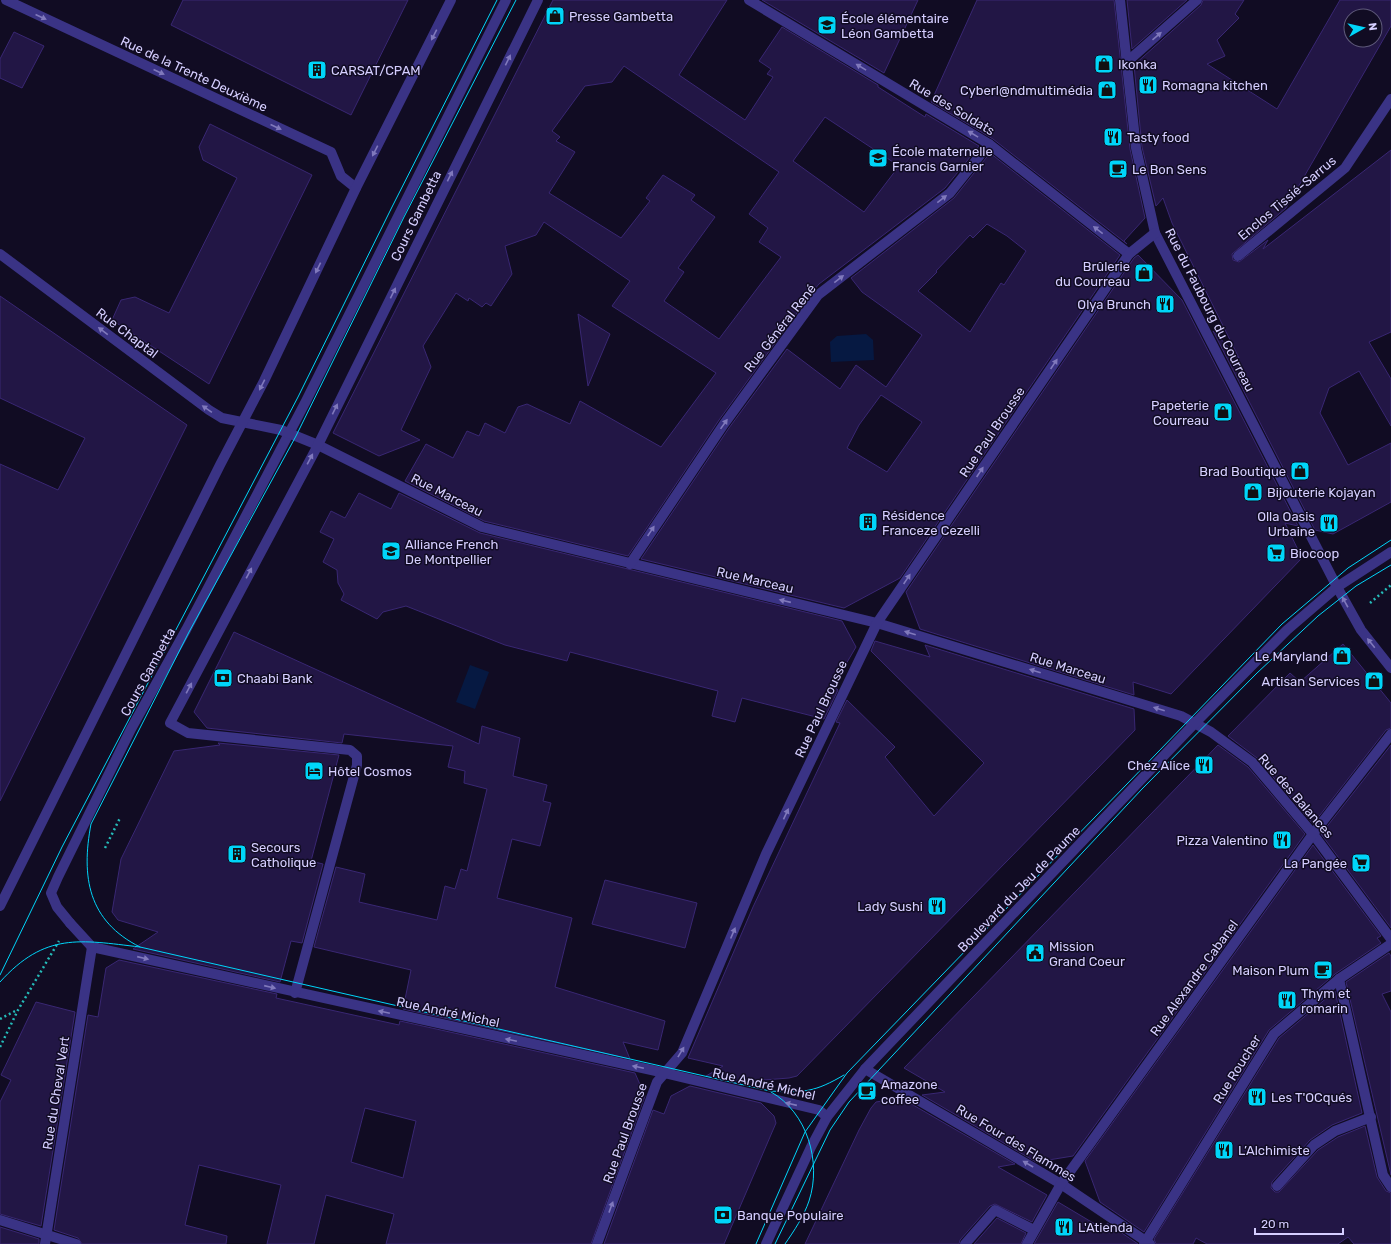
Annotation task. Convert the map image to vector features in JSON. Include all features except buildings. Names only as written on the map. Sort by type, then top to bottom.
[{"type":"street","name":"Rue de la Trente Deuxième","points":[[6,0],[331,152],[341,176],[356,188]]},
{"type":"street","name":"Cours Gambetta","points":[[0,906],[243,421],[356,188],[452,0]]},
{"type":"street","name":"Cours Gambetta","points":[[70,923],[57,907],[51,893],[58,877],[131,729],[190,623],[289,434],[506,0]]},
{"type":"street","name":"Cours Gambetta","points":[[296,993],[357,765],[357,756],[350,750],[188,733],[170,723],[318,445],[538,0]]},
{"type":"street","name":"Rue des Soldats","points":[[748,0],[989,144],[1129,254]]},
{"type":"street","name":"Rue du Faubourg du Courreau","points":[[1120,0],[1128,61],[1136,148],[1155,233],[1353,617],[1361,630],[1391,668]]},
{"type":"street","points":[[1128,61],[1197,0]]},
{"type":"street","name":"Enclos Tissié-Sarrus","points":[[1238,256],[1345,168],[1391,99]]},
{"type":"street","name":"Rue Général René","points":[[630,564],[724,424],[818,295],[950,193],[989,144]]},
{"type":"street","name":"Rue Paul Brousse","points":[[597,1244],[657,1082],[682,1053],[766,854],[877,623],[1129,254],[1155,233]]},
{"type":"street","name":"Rue Chaptal","points":[[0,254],[209,410],[222,418],[243,421]]},
{"type":"street","points":[[243,421],[281,430],[318,445]]},
{"type":"street","name":"Rue Marceau","points":[[318,445],[482,527],[877,623],[1177,714],[1195,723]]},
{"type":"street","name":"Boulevard du Jeu de Paume","points":[[766,1244],[811,1147],[827,1118],[865,1069],[1195,723],[1287,630],[1337,587],[1391,552]]},
{"type":"street","name":"Rue des Balances","points":[[1195,723],[1211,732],[1252,762],[1314,834],[1391,939]]},
{"type":"street","name":"Rue Alexandre Cabanel","points":[[1026,1244],[1061,1184],[1314,834],[1391,734]]},
{"type":"street","points":[[70,923],[92,947]]},
{"type":"street","name":"Rue Roucher","points":[[1146,1243],[1274,1034],[1339,979],[1391,944]]},
{"type":"street","name":"Rue André Michel","points":[[92,947],[665,1073],[819,1110],[827,1118]]},
{"type":"street","name":"Rue du Cheval Vert","points":[[46,1239],[92,947]]},
{"type":"street","points":[[1339,979],[1383,1175],[1391,1187]]},
{"type":"street","name":"Rue Four des Flammes","points":[[865,1069],[1061,1184],[1146,1243]]},
{"type":"street","points":[[1277,1186],[1314,1145],[1335,1131],[1370,1117]]},
{"type":"street","points":[[965,1244],[994,1210],[1034,1230]]},
{"type":"street","points":[[0,1220],[46,1239],[76,1244]]},
{"type":"path","points":[[1353,617],[1391,585]]},
{"type":"path","points":[[105,848],[120,818]]},
{"type":"path","points":[[0,1047],[18,1010],[70,923]]},
{"type":"path","points":[[0,1019],[18,1010]]},
{"type":"water","points":[[866,334],[873,340],[874,360],[831,362],[830,342],[837,336]]},
{"type":"water","points":[[470,665],[489,672],[475,709],[456,702]]},
{"type":"tram line","points":[[0,975],[62,847],[298,397],[497,0]]},
{"type":"tram line","points":[[140,947],[123,936],[109,924],[99,911],[92,896],[88,879],[87,862],[91,824],[189,632],[296,436],[404,217],[516,0]]},
{"type":"tram line","points":[[756,1244],[805,1132],[847,1073],[1282,624],[1348,568],[1391,540]]},
{"type":"tram line","points":[[775,1244],[830,1130],[849,1102],[1142,789],[1257,673],[1318,616],[1356,586],[1391,565]]},
{"type":"tram line","points":[[0,982],[16,966],[32,954],[48,947],[64,943],[81,942],[119,944],[140,947],[770,1091],[792,1092],[809,1090],[825,1085],[844,1075]]},
{"type":"tram line","points":[[771,1092],[784,1101],[794,1112],[802,1125],[808,1139],[814,1170],[813,1186],[807,1207],[802,1218],[785,1244]]},
{"type":"place","name":"Presse Gambetta","points":[[555,16]]},
{"type":"place","name":"École élémentaire Léon Gambetta","points":[[827,25]]},
{"type":"place","name":"Ikonka","points":[[1104,64]]},
{"type":"place","name":"CARSAT/CPAM","points":[[317,70]]},
{"type":"place","name":"Romagna kitchen","points":[[1148,85]]},
{"type":"place","name":"Cyberl@ndmultimédia","points":[[1107,90]]},
{"type":"place","name":"Tasty food","points":[[1113,137]]},
{"type":"place","name":"École maternelle Francis Garnier","points":[[878,158]]},
{"type":"place","name":"Le Bon Sens","points":[[1118,169]]},
{"type":"place","name":"Brûlerie du Courreau","points":[[1144,273]]},
{"type":"place","name":"Olya Brunch","points":[[1165,304]]},
{"type":"place","name":"Papeterie Courreau","points":[[1223,412]]},
{"type":"place","name":"Brad Boutique","points":[[1300,471]]},
{"type":"place","name":"Bijouterie Kojayan","points":[[1253,492]]},
{"type":"place","name":"Résidence Franceze Cezelli","points":[[868,522]]},
{"type":"place","name":"Olla Oasis Urbaine","points":[[1329,523]]},
{"type":"place","name":"Alliance French De Montpellier","points":[[391,551]]},
{"type":"place","name":"Biocoop","points":[[1276,553]]},
{"type":"place","name":"Le Maryland","points":[[1342,656]]},
{"type":"place","name":"Chaabi Bank","points":[[223,678]]},
{"type":"place","name":"Artisan Services","points":[[1374,681]]},
{"type":"place","name":"Chez Alice","points":[[1204,765]]},
{"type":"place","name":"Hôtel Cosmos","points":[[314,771]]},
{"type":"place","name":"Pizza Valentino","points":[[1282,840]]},
{"type":"place","name":"Secours Catholique","points":[[237,854]]},
{"type":"place","name":"La Pangée","points":[[1361,863]]},
{"type":"place","name":"Lady Sushi","points":[[937,906]]},
{"type":"place","name":"Mission Grand Coeur","points":[[1035,953]]},
{"type":"place","name":"Maison Plum","points":[[1323,970]]},
{"type":"place","name":"Thym et romarin","points":[[1287,1000]]},
{"type":"place","name":"Amazone coffee","points":[[867,1091]]},
{"type":"place","name":"Les T'OCqués","points":[[1257,1097]]},
{"type":"place","name":"L’Alchimiste","points":[[1224,1150]]},
{"type":"place","name":"Banque Populaire","points":[[723,1215]]},
{"type":"place","name":"L'Atienda","points":[[1064,1227]]}]
